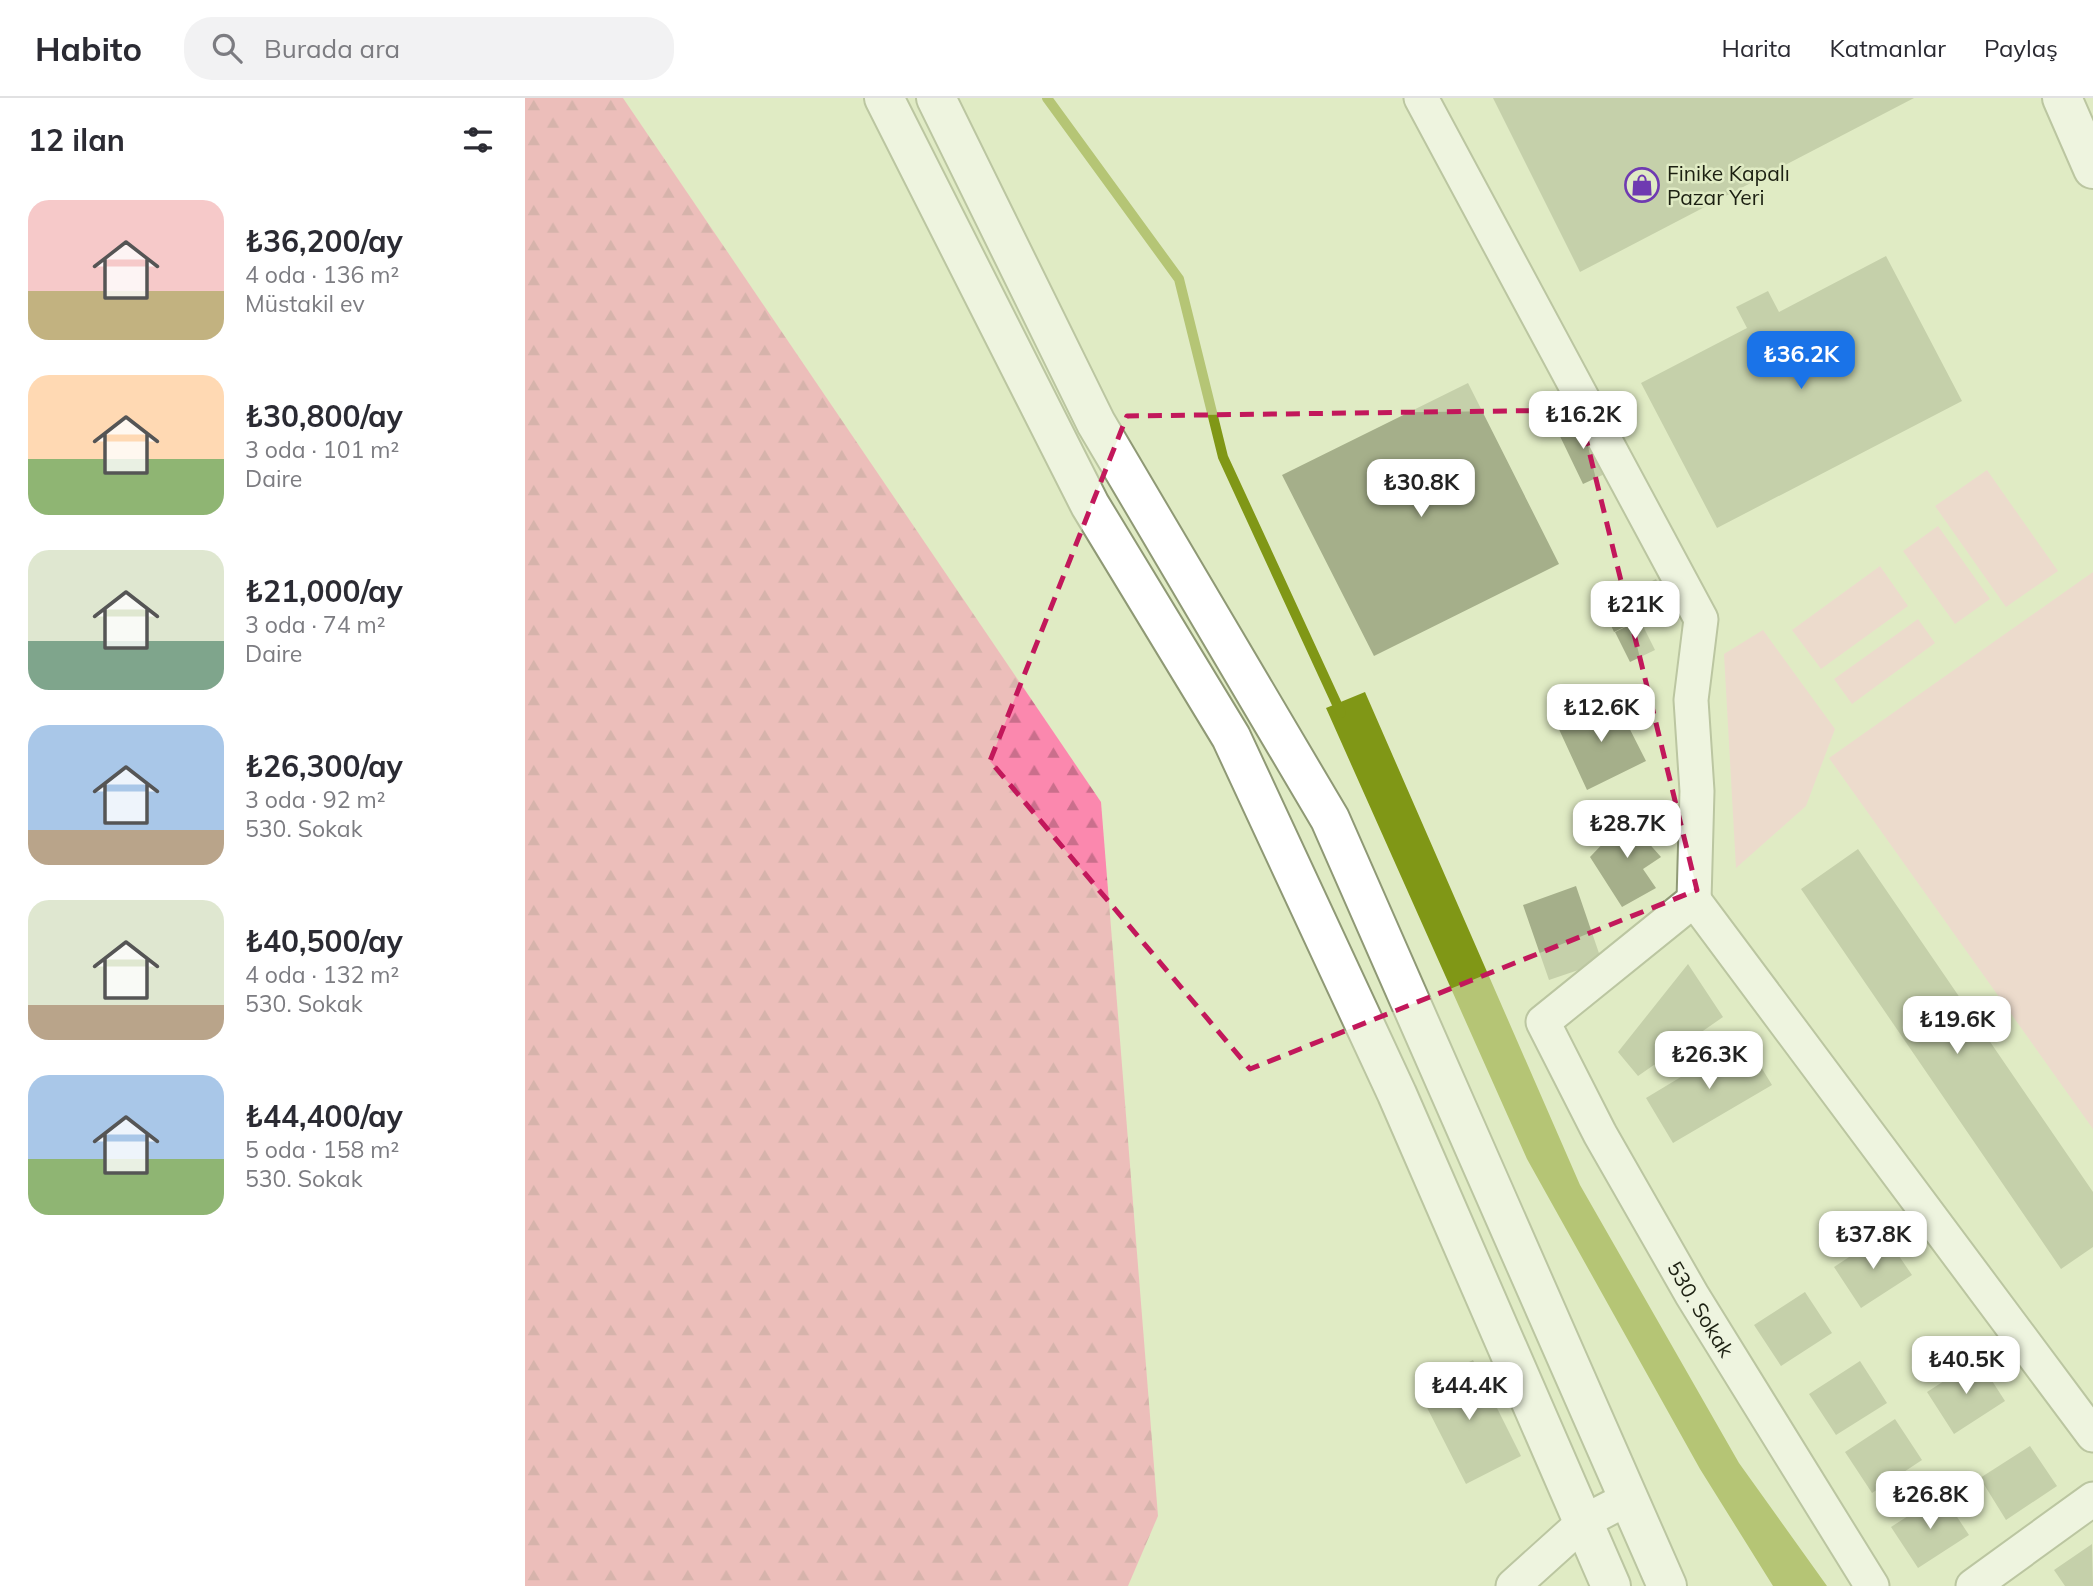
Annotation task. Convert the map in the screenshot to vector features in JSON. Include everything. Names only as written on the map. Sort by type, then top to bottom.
[{"type":"street","points":[[884,98],[1090,505],[1231,737],[1397,1094],[1611,1586]]},
{"type":"street","points":[[936,98],[1096,424],[1330,819],[1667,1586]]},
{"type":"street","points":[[1421,98],[1701,619],[1691,700],[1697,791],[1694,900],[2093,1435]]},
{"type":"street","points":[[2061,98],[2090,155]]},
{"type":"street","name":"530. Sokak","points":[[1694,900],[1543,1023],[1600,1134],[1692,1295],[1872,1586]]},
{"type":"street","points":[[1513,1586],[1585,1521],[1629,1498]]},
{"type":"street","points":[[1973,1586],[2093,1499]]},
{"type":"highlighted area","points":[[1579,410],[1697,890],[1250,1069],[990,761],[1127,416]]},
{"type":"green space","points":[[525,98],[623,98],[1101,802],[1158,1516],[1128,1586],[525,1586]]},
{"type":"shaded area","points":[[1987,470],[2058,571],[2006,607],[1935,506]]},
{"type":"shaded area","points":[[1938,526],[1990,599],[1955,624],[1903,551]]},
{"type":"shaded area","points":[[1880,566],[1908,606],[1821,669],[1792,630]]},
{"type":"shaded area","points":[[2093,572],[2093,1129],[1829,758]]},
{"type":"shaded area","points":[[1918,619],[1935,643],[1852,704],[1834,679]]},
{"type":"shaded area","points":[[1763,630],[1835,729],[1806,806],[1736,868],[1724,654]]},
{"type":"shaded area","points":[[1365,692],[1580,1185],[1739,1463],[1827,1586],[1773,1586],[1700,1469],[1527,1159],[1326,708]]},
{"type":"building","name":"Finike Kapalı Pazar Yeri","points":[[1493,98],[1914,98],[1580,272]]},
{"type":"building","points":[[1886,256],[1962,401],[1717,528],[1641,383],[1747,328],[1736,307],[1768,291],[1779,312]]},
{"type":"building","points":[[1468,383],[1559,564],[1374,656],[1282,475]]},
{"type":"building","points":[[1583,418],[1609,472],[1583,484],[1557,430]]},
{"type":"building","points":[[1656,579],[1669,605],[1614,632],[1602,606]]},
{"type":"building","points":[[1640,620],[1655,650],[1630,662],[1615,632]]},
{"type":"building","points":[[1614,698],[1646,761],[1587,790],[1557,725]]},
{"type":"building","points":[[1633,812],[1650,824],[1645,839],[1661,857],[1643,869],[1656,888],[1622,907],[1590,857]]},
{"type":"building","points":[[1858,849],[2093,1192],[2093,1247],[2061,1269],[1801,889]]},
{"type":"building","points":[[1576,886],[1602,962],[1549,980],[1523,905]]},
{"type":"building","points":[[1688,964],[1723,1017],[1638,1076],[1618,1052]]},
{"type":"building","points":[[1744,1039],[1772,1085],[1673,1143],[1646,1098]]},
{"type":"building","points":[[1884,1234],[1912,1275],[1861,1308],[1834,1267]]},
{"type":"building","points":[[1805,1292],[1832,1333],[1781,1366],[1754,1325]]},
{"type":"building","points":[[1978,1359],[2005,1401],[1954,1434],[1927,1392]]},
{"type":"building","points":[[1473,1360],[1521,1456],[1466,1484],[1417,1388]]},
{"type":"building","points":[[1860,1361],[1887,1403],[1836,1435],[1809,1394]]},
{"type":"building","points":[[1895,1419],[1922,1460],[1872,1493],[1845,1452]]},
{"type":"building","points":[[2030,1446],[2057,1486],[2006,1520],[1980,1478]]},
{"type":"building","points":[[1942,1494],[1969,1535],[1918,1568],[1891,1527]]},
{"type":"building","points":[[2092,1544],[2093,1586],[2065,1586],[2054,1570]]},
{"type":"waterway","points":[[1047,98],[1179,279],[1223,457],[1341,713]]},
{"type":"place","name":"Finike Kapalı Pazar Yeri","points":[[1642,185]]}]
